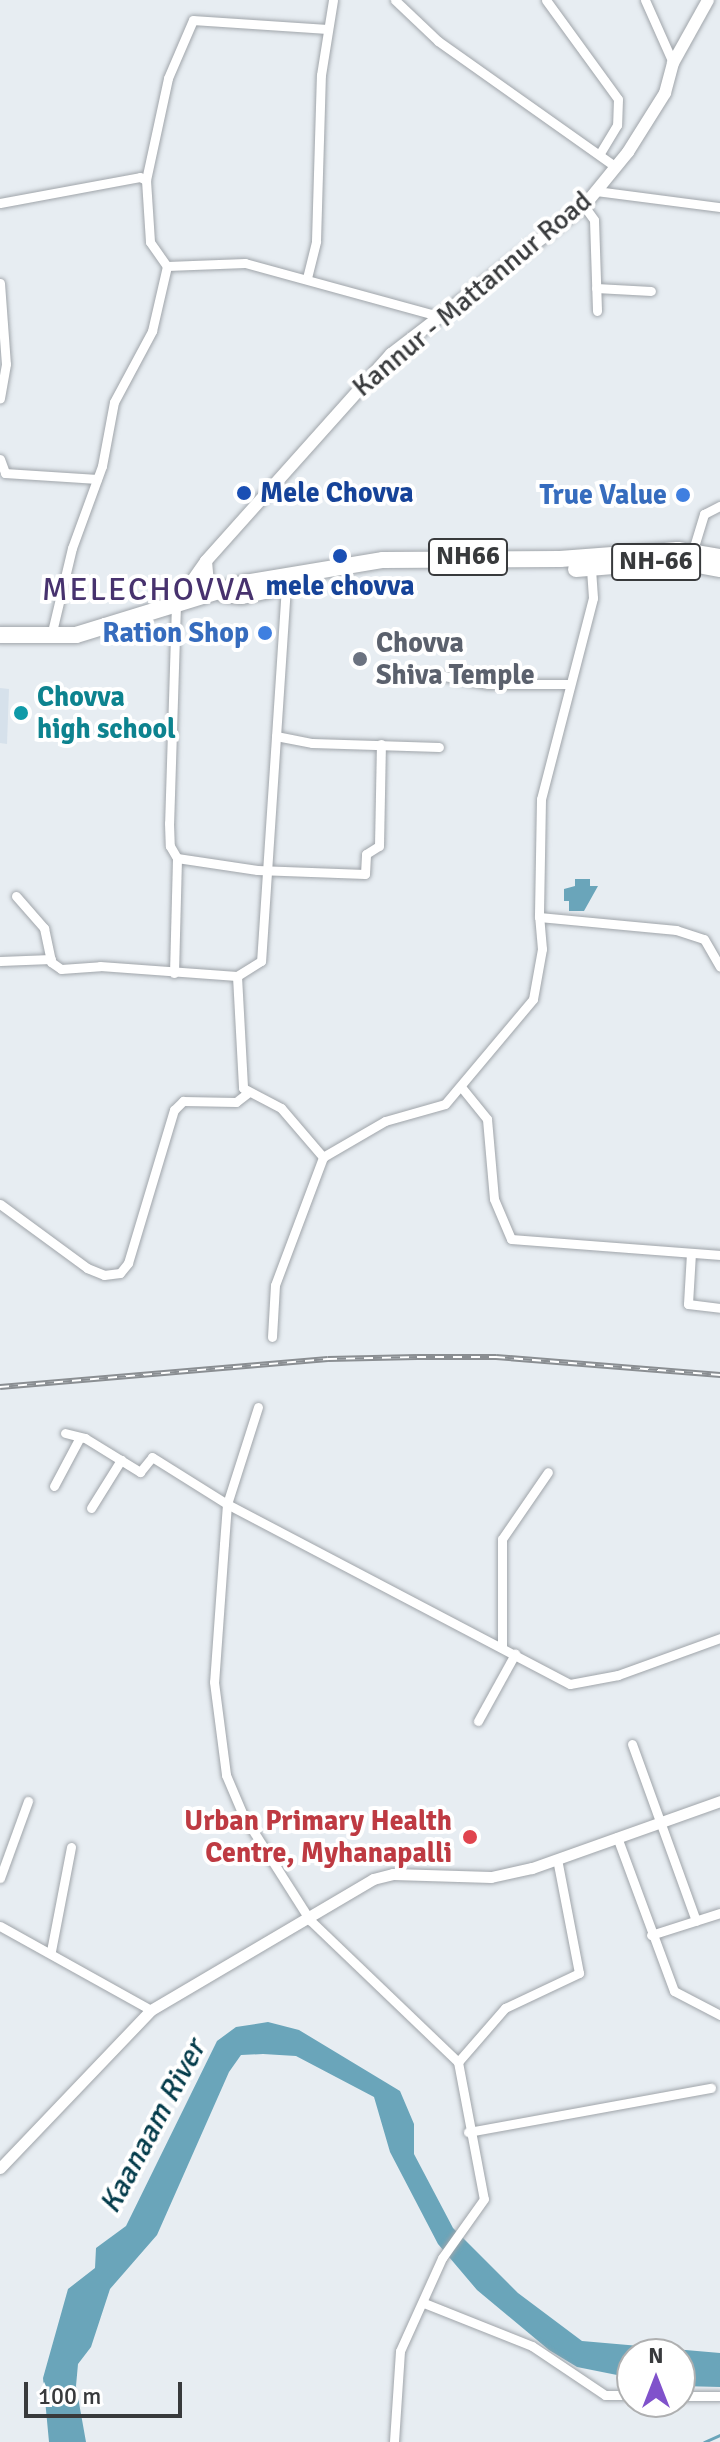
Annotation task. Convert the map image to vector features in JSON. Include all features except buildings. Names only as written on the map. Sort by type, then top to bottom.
[{"type":"highway","name":"NH66","points":[[0,635],[76,635],[218,593],[383,560],[591,563],[693,550],[720,557]]},
{"type":"highway","name":"NH-66","points":[[591,563],[689,561],[720,569]]},
{"type":"main road","name":"Kannur - Mattannur Road","points":[[176,604],[206,561],[280,481],[349,396],[439,316],[584,206],[616,167],[665,93],[673,63],[708,0]]},
{"type":"main road","points":[[206,561],[208,584],[218,593]]},
{"type":"street","points":[[307,278],[316,241],[321,75],[333,0]]},
{"type":"street","points":[[395,0],[438,41],[616,167]]},
{"type":"street","points":[[546,0],[618,99],[617,125],[600,153]]},
{"type":"street","points":[[645,0],[673,63]]},
{"type":"street","points":[[51,636],[72,548],[97,479],[114,402],[152,331],[167,266],[150,242],[146,180],[168,78],[193,20],[327,29]]},
{"type":"street","points":[[0,203],[109,180],[146,180]]},
{"type":"street","points":[[596,191],[720,207]]},
{"type":"street","points":[[584,206],[594,220],[597,311]]},
{"type":"street","points":[[167,266],[245,263],[307,278],[360,298],[439,316]]},
{"type":"street","points":[[0,283],[6,364],[0,398]]},
{"type":"street","points":[[596,288],[651,291]]},
{"type":"street","points":[[0,459],[5,473],[97,479]]},
{"type":"street","points":[[693,550],[704,514],[720,506]]},
{"type":"street","points":[[272,1337],[275,1285],[323,1157],[385,1121],[445,1104],[462,1088],[533,999],[542,949],[538,826],[568,684],[593,598],[591,563]]},
{"type":"street","points":[[16,896],[44,928],[51,959],[61,969],[100,966],[237,976],[261,961],[286,581]]},
{"type":"street","points":[[174,973],[177,858],[170,846],[169,823],[176,604]]},
{"type":"street","points":[[444,676],[502,685],[568,684]]},
{"type":"street","points":[[276,736],[288,741],[439,747]]},
{"type":"street","points":[[177,858],[268,870],[365,874],[366,854],[379,846],[381,744]]},
{"type":"street","points":[[539,917],[676,930],[704,939],[720,967]]},
{"type":"street","points":[[0,961],[51,959]]},
{"type":"street","points":[[237,976],[241,1081],[249,1092],[281,1108],[323,1157]]},
{"type":"street","points":[[462,1088],[487,1119],[494,1199],[511,1239],[720,1255]]},
{"type":"street","points":[[0,1204],[87,1268],[104,1275],[120,1273],[128,1263],[174,1110],[183,1101],[236,1102],[249,1092]]},
{"type":"street","points":[[691,1253],[688,1304],[720,1308]]},
{"type":"street","points":[[258,1407],[227,1504],[214,1682],[226,1775],[256,1838],[310,1920],[458,2062],[468,2132],[484,2199],[442,2258],[400,2351],[394,2442]]},
{"type":"street","points":[[65,1433],[80,1437],[140,1472],[152,1457],[227,1504],[580,1685],[720,1638]]},
{"type":"street","points":[[54,1486],[80,1437]]},
{"type":"street","points":[[91,1508],[121,1460]]},
{"type":"street","points":[[502,1647],[502,1539],[548,1472]]},
{"type":"street","points":[[478,1721],[515,1654]]},
{"type":"street","points":[[632,1744],[657,1822],[696,1921]]},
{"type":"street","points":[[0,1878],[28,1801]]},
{"type":"street","points":[[1,2165],[151,2010],[310,1920],[373,1879],[393,1874],[491,1877],[557,1859],[720,1801]]},
{"type":"street","points":[[617,1837],[674,1991],[720,2015]]},
{"type":"street","points":[[51,1951],[71,1847]]},
{"type":"street","points":[[458,2062],[505,2008],[579,1973],[557,1859]]},
{"type":"street","points":[[651,1935],[720,1913]]},
{"type":"street","points":[[0,1926],[51,1951],[151,2010]]},
{"type":"street","points":[[468,2132],[711,2088]]},
{"type":"street","points":[[424,2303],[532,2346],[605,2395],[616,2395]]},
{"type":"street","points":[[696,2396],[720,2396]]},
{"type":"shaded area","name":"Chovva high school","points":[[0,688],[9,689],[7,744],[0,743]]},
{"type":"water","points":[[575,879],[590,879],[590,886],[598,886],[584,911],[569,911],[569,901],[564,901],[564,889],[575,886]]},
{"type":"water","points":[[268,2022],[299,2030],[400,2091],[414,2124],[414,2154],[453,2228],[518,2293],[582,2341],[616,2344],[616,2375],[577,2367],[549,2350],[477,2290],[438,2244],[390,2152],[374,2097],[296,2056],[241,2055],[229,2072],[157,2235],[110,2289],[91,2347],[78,2364],[76,2386],[86,2442],[49,2442],[43,2378],[68,2289],[95,2268],[96,2248],[126,2226],[217,2041],[236,2027]]},
{"type":"water","points":[[696,2351],[720,2353],[720,2387],[696,2386]]},
{"type":"waterway","points":[[704,2442],[720,2435]]},
{"type":"railway","points":[[0,1387],[328,1359],[417,1357],[496,1357],[720,1375]]},
{"type":"place","name":"Mele Chovva","points":[[244,493]]},
{"type":"place","name":"True Value","points":[[683,495]]},
{"type":"place","name":"mele chovva","points":[[340,556]]},
{"type":"place","name":"Ration Shop","points":[[265,633]]},
{"type":"place","name":"Chovva Shiva Temple","points":[[360,659]]},
{"type":"place","name":"Chovva high school","points":[[21,713]]},
{"type":"place","name":"Urban Primary Health Centre, Myhanapalli","points":[[470,1837]]},
{"type":"district","name":"MELECHOVVA","points":[[149,590]]},
{"type":"water label","name":"Kaanaam River","points":[[153,2127]]}]
